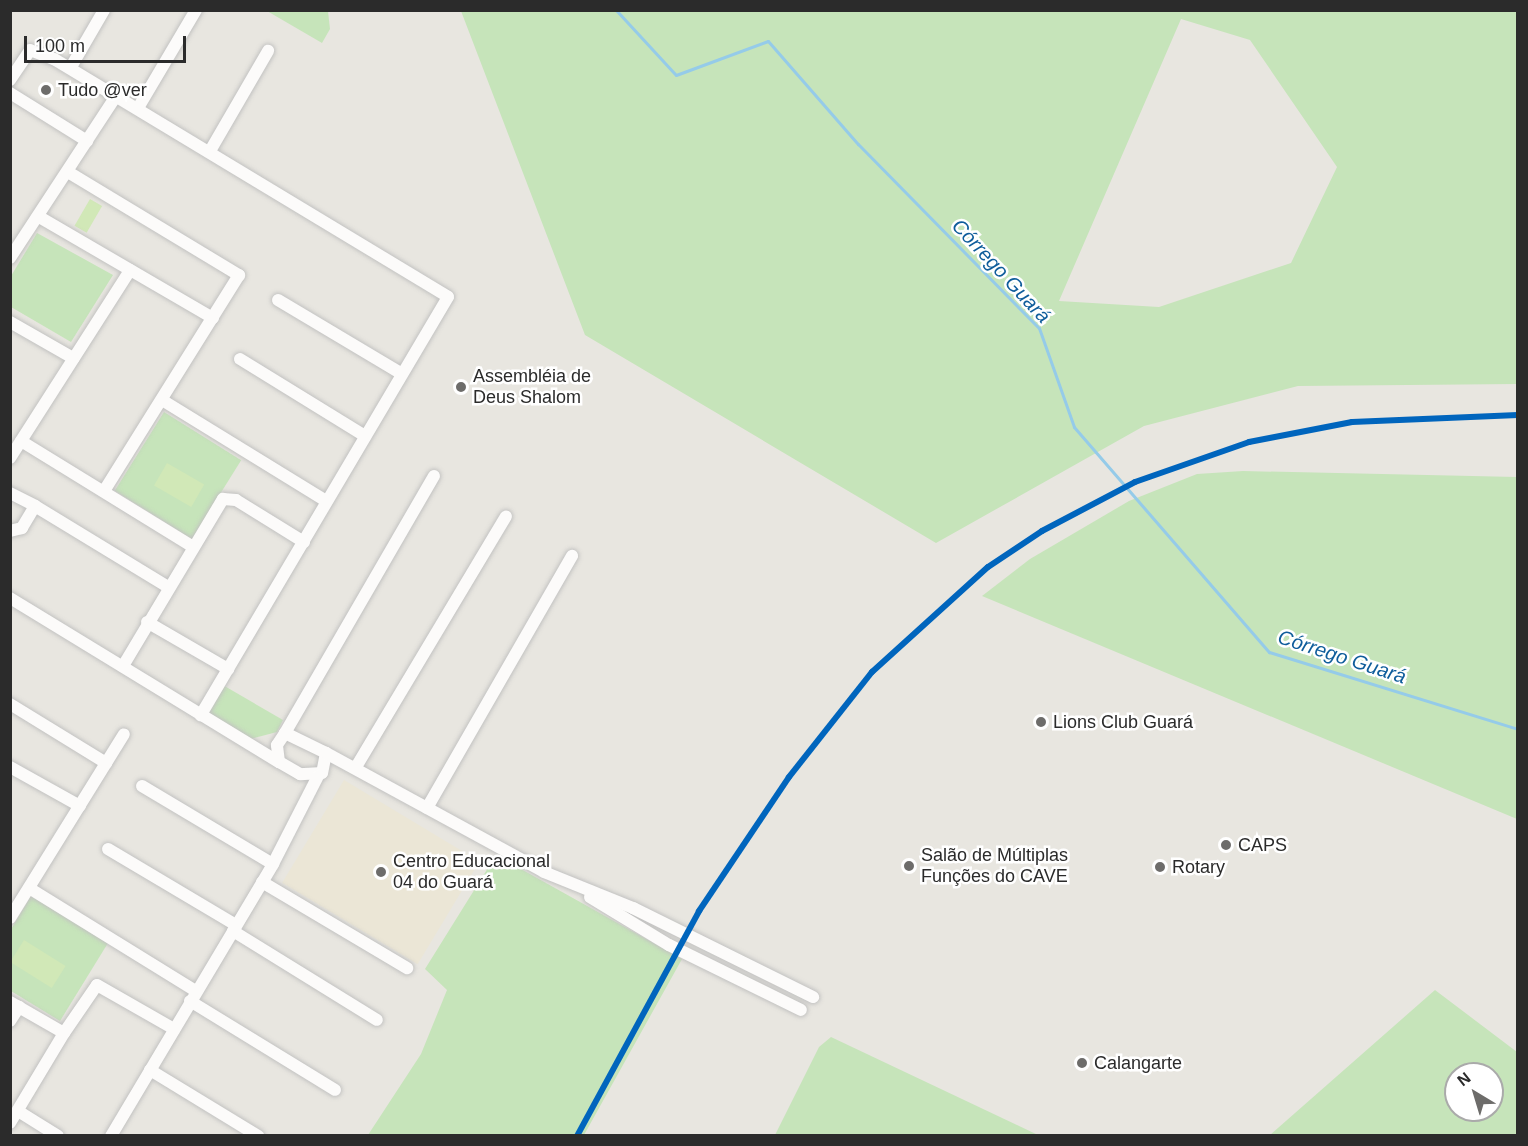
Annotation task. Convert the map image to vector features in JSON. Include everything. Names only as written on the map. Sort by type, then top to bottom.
[{"type":"street","points":[[71,67],[104,10]]},
{"type":"street","points":[[138,108],[196,10]]},
{"type":"street","points":[[10,80],[30,50],[71,67],[447,294],[446,306],[402,374],[201,714]]},
{"type":"street","points":[[210,151],[268,51]]},
{"type":"street","points":[[10,93],[87,141]]},
{"type":"street","points":[[10,258],[41,218],[116,96]]},
{"type":"street","points":[[68,172],[239,275],[104,491]]},
{"type":"street","points":[[41,218],[213,318]]},
{"type":"street","points":[[10,458],[130,270]]},
{"type":"street","points":[[278,300],[402,374]]},
{"type":"street","points":[[10,322],[73,358]]},
{"type":"street","points":[[240,359],[365,436]]},
{"type":"street","points":[[162,400],[326,501]]},
{"type":"street","points":[[21,441],[192,546]]},
{"type":"street","points":[[279,762],[282,736],[434,476]]},
{"type":"street","points":[[10,493],[168,587]]},
{"type":"street","points":[[123,666],[218,504],[230,498],[304,542]]},
{"type":"street","points":[[10,531],[22,528],[35,507]]},
{"type":"street","points":[[356,767],[506,516]]},
{"type":"street","points":[[427,808],[572,556]]},
{"type":"street","points":[[10,598],[279,762],[300,774],[318,776]]},
{"type":"street","points":[[147,622],[228,669]]},
{"type":"street","points":[[10,704],[106,763]]},
{"type":"street","points":[[10,918],[124,734]]},
{"type":"street","points":[[255,746],[282,736],[326,753],[356,767],[427,808],[563,880],[813,996]]},
{"type":"street","points":[[111,1136],[273,864],[318,776],[326,768],[326,753]]},
{"type":"street","points":[[10,767],[80,806]]},
{"type":"street","points":[[142,786],[273,864]]},
{"type":"street","points":[[108,849],[377,1020]]},
{"type":"street","points":[[563,880],[669,945],[801,1010]]},
{"type":"street","points":[[262,882],[407,968]]},
{"type":"street","points":[[29,888],[335,1090]]},
{"type":"street","points":[[10,1123],[64,1033],[97,985],[174,1029]]},
{"type":"street","points":[[10,1021],[15,1005],[64,1033]]},
{"type":"street","points":[[150,1070],[258,1136]]},
{"type":"street","points":[[18,1111],[58,1136]]},
{"type":"shaded area","name":"Centro Educacional 04 do Guará","points":[[344,780],[479,861],[418,964],[282,883]]},
{"type":"green space","points":[[267,11],[328,11],[330,29],[322,43]]},
{"type":"green space","points":[[461,11],[1517,11],[1517,384],[1298,386],[1144,426],[936,543],[585,335]],"holes":[[[1181,19],[1250,40],[1337,167],[1291,263],[1159,307],[1059,301]]]},
{"type":"green space","points":[[90,199],[102,206],[87,233],[74,226]]},
{"type":"green space","points":[[37,233],[113,275],[71,342],[11,307],[11,276]]},
{"type":"green space","points":[[164,412],[241,460],[192,539],[115,491]]},
{"type":"green space","points":[[167,463],[204,484],[191,507],[154,486]]},
{"type":"green space","points":[[1243,471],[1517,477],[1517,819],[982,596],[1030,559],[1129,501],[1197,474]]},
{"type":"green space","points":[[221,684],[283,720],[277,732],[250,739],[204,711]]},
{"type":"green space","points":[[496,855],[682,959],[584,1135],[368,1135],[421,1054],[447,990],[425,969]]},
{"type":"green space","points":[[31,896],[108,943],[60,1021],[11,991],[10,931]]},
{"type":"green space","points":[[24,940],[66,966],[52,988],[10,962]]},
{"type":"green space","points":[[1435,990],[1517,1052],[1517,1135],[1270,1135]]},
{"type":"green space","points":[[831,1037],[1038,1135],[775,1135],[819,1047]]},
{"type":"waterway","name":"Córrego Guará","points":[[616,10],[676,75],[768,41],[858,144],[1039,328],[1074,427],[1269,652],[1518,729]]},
{"type":"transit line","points":[[577,1136],[699,911],[789,777],[872,672],[988,567],[1042,531],[1135,482],[1249,442],[1352,422],[1518,415]]},
{"type":"place","name":"Tudo @ver","points":[[46,90]]},
{"type":"place","name":"Assembléia de Deus Shalom","points":[[461,387]]},
{"type":"place","name":"Lions Club Guará","points":[[1041,722]]},
{"type":"place","name":"CAPS","points":[[1226,845]]},
{"type":"place","name":"Salão de Múltiplas Funções do CAVE","points":[[909,866]]},
{"type":"place","name":"Rotary","points":[[1160,867]]},
{"type":"place","name":"Centro Educacional 04 do Guará","points":[[381,872]]},
{"type":"place","name":"Calangarte","points":[[1082,1063]]}]
